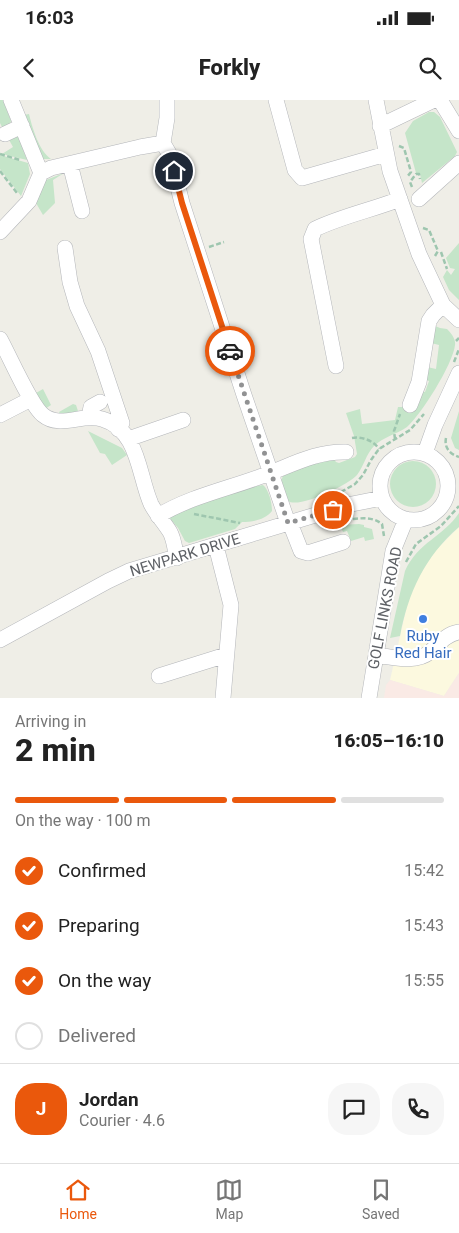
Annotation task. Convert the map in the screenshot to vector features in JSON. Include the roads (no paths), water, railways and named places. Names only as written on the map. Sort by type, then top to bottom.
[{"type":"street","points":[[11,100],[41,173]]},
{"type":"street","points":[[167,100],[167,118],[163,143],[170,154],[182,203],[244,395],[289,523],[301,550],[308,553],[343,542]]},
{"type":"street","points":[[276,100],[295,170],[302,178],[386,154]]},
{"type":"street","points":[[376,100],[386,154],[411,197],[419,254],[443,305],[459,320]]},
{"type":"street","points":[[380,126],[434,100]]},
{"type":"street","points":[[440,100],[459,131]]},
{"type":"street","points":[[5,134],[22,126]]},
{"type":"street","points":[[0,232],[29,201],[41,173],[51,168],[163,143]]},
{"type":"street","points":[[336,366],[311,239],[315,229],[330,222],[411,197],[459,163]]},
{"type":"street","points":[[70,164],[69,181],[82,211]]},
{"type":"street","points":[[65,248],[70,282],[77,306],[98,351],[122,423],[123,434]]},
{"type":"street","points":[[410,405],[419,382],[429,321],[432,314],[443,305]]},
{"type":"street","points":[[0,339],[40,413],[52,420],[63,421],[89,417],[103,419],[123,434],[137,456],[150,503],[170,532],[177,558]]},
{"type":"street","points":[[425,453],[435,425],[459,373]]},
{"type":"street","points":[[0,415],[31,398]]},
{"type":"street","points":[[89,417],[91,407],[100,402]]},
{"type":"street","points":[[123,434],[183,420]]},
{"type":"street","points":[[158,516],[177,505],[281,467],[349,445]]},
{"type":"street","points":[[411,452],[425,453],[437,459],[454,479],[447,497],[440,509],[431,516],[418,520],[406,519],[395,515],[382,498],[380,484],[383,472],[392,460],[399,455],[411,452]]},
{"type":"street","name":"NEWPARK DRIVE","points":[[0,640],[129,571],[352,504],[382,498]]},
{"type":"street","name":"GOLF LINKS ROAD","points":[[369,698],[394,551],[406,519]]},
{"type":"street","points":[[216,546],[231,605],[223,698]]},
{"type":"street","points":[[376,655],[406,659],[419,658],[429,653],[449,635],[459,632]]},
{"type":"street","points":[[158,676],[226,655]]},
{"type":"place","name":"Ruby Red Hair","points":[[423,619]]}]
